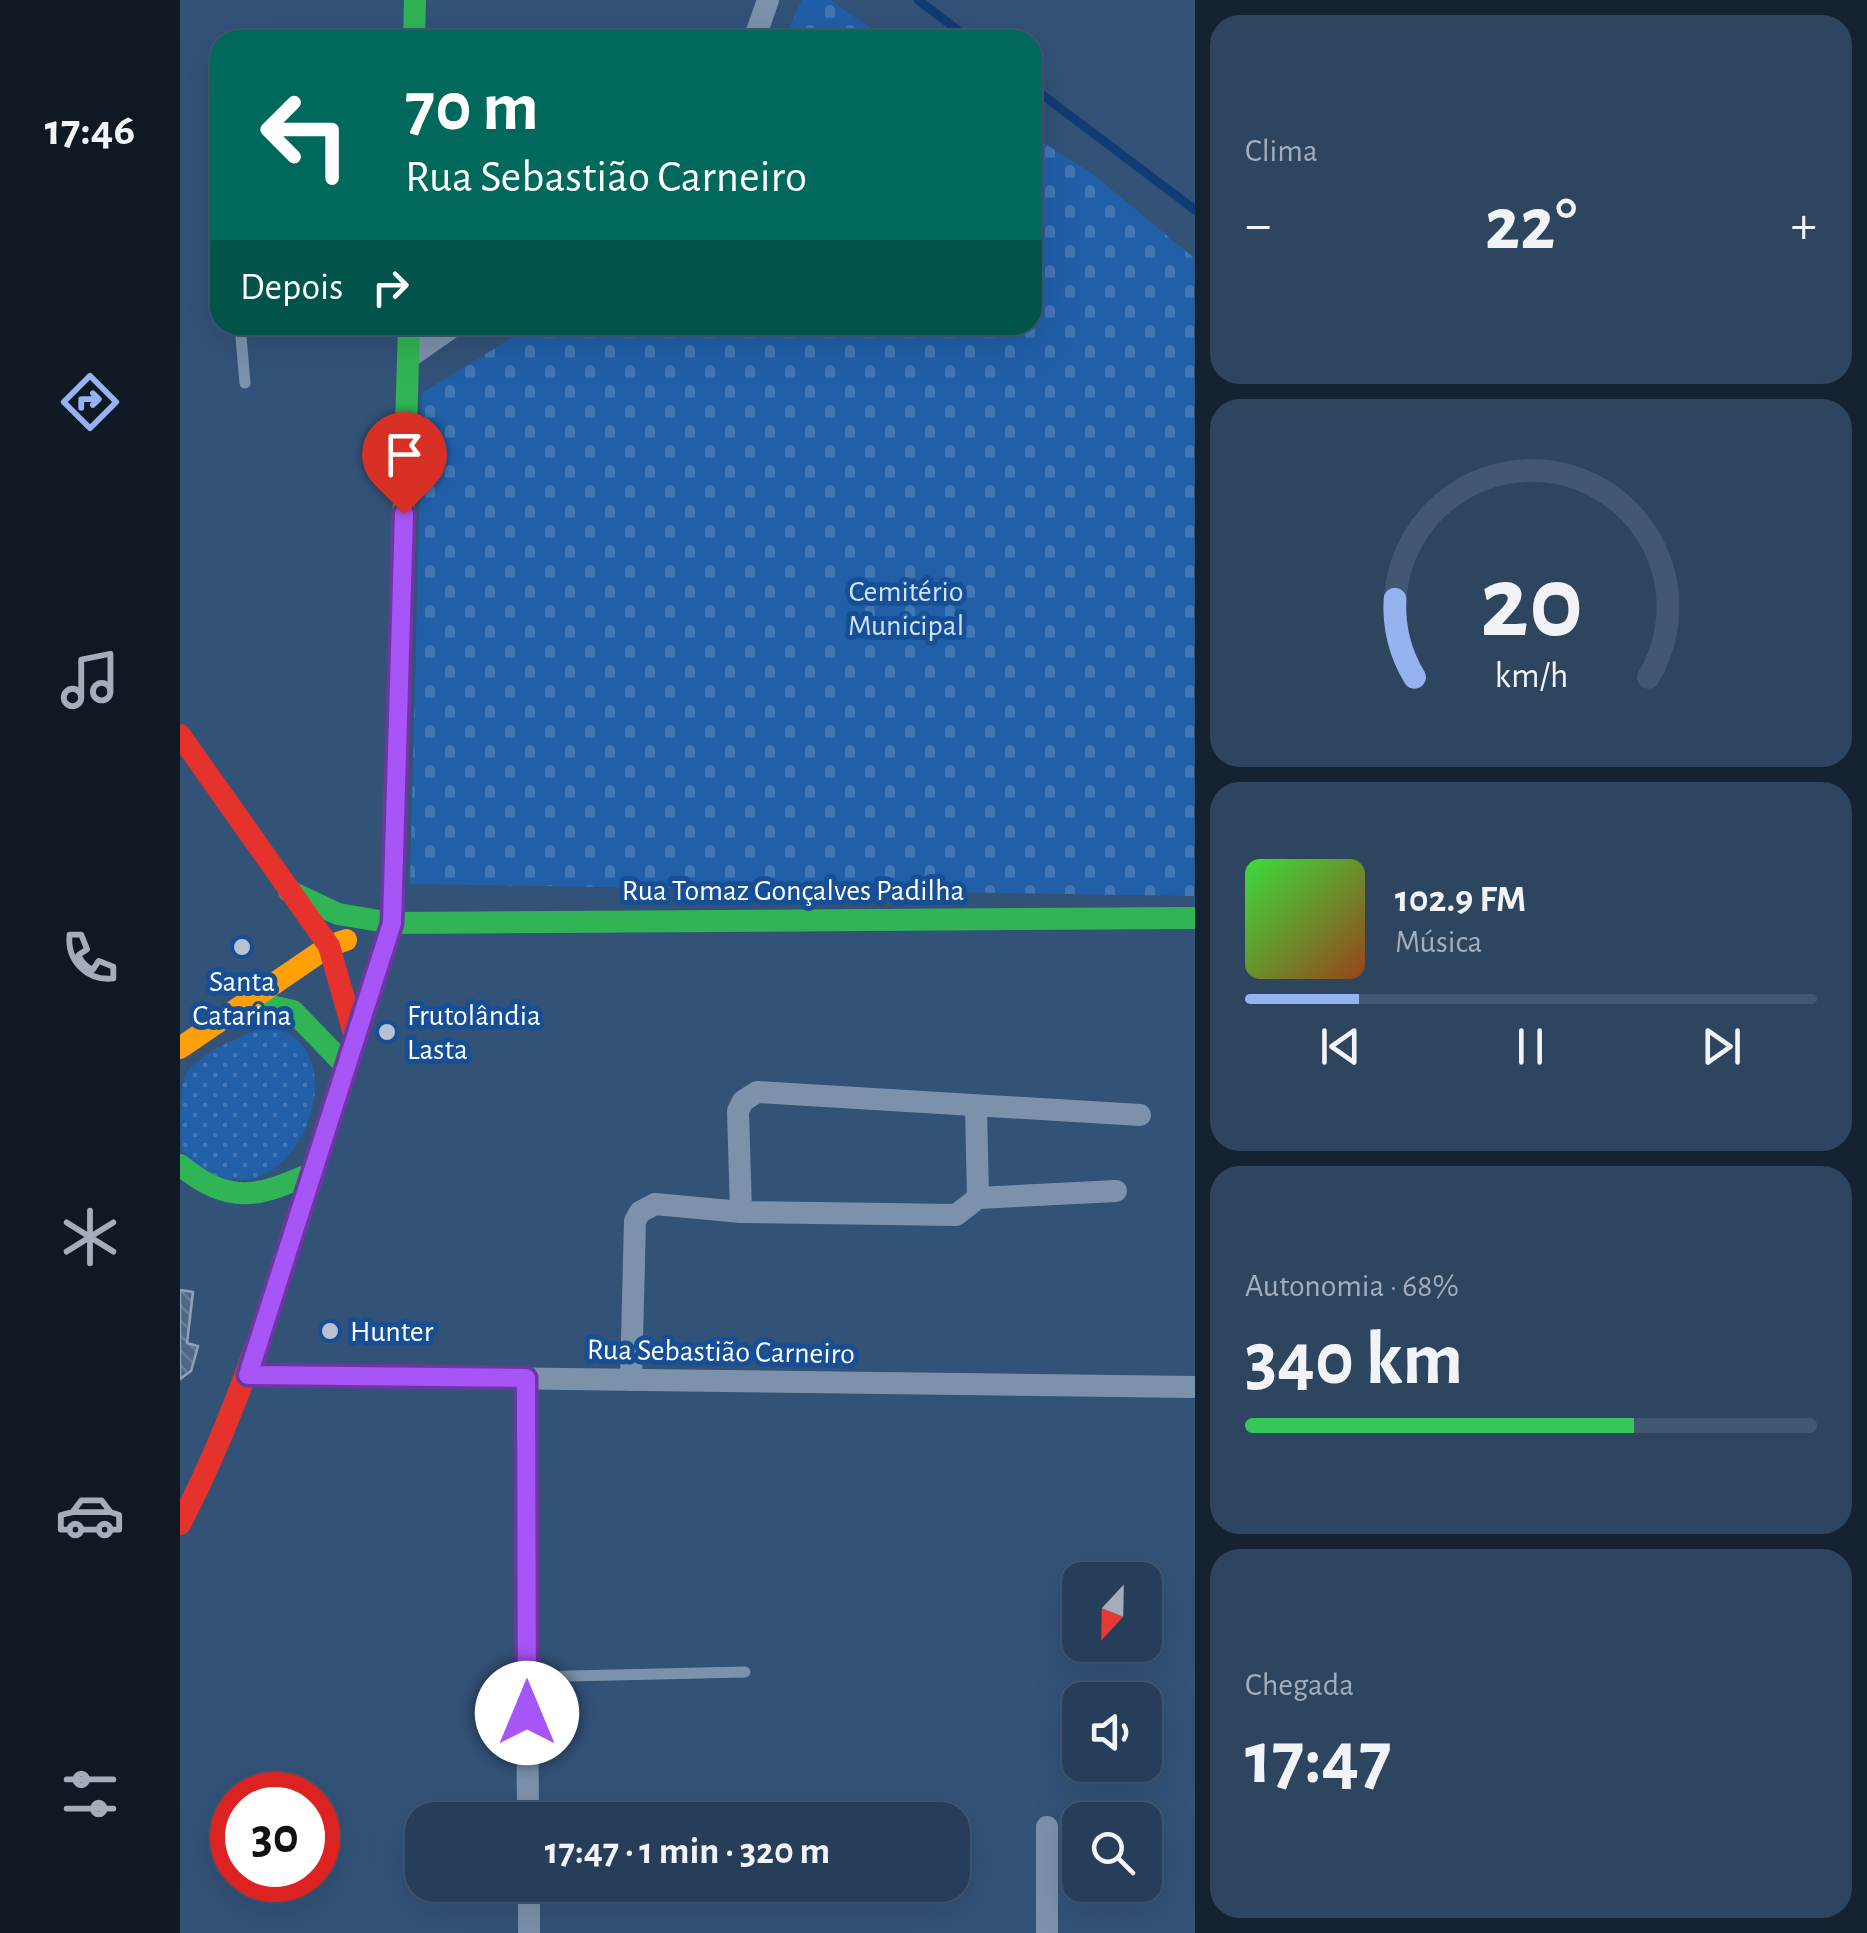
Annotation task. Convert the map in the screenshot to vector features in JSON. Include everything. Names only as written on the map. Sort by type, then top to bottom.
[{"type":"main road","points":[[414,30],[415,0]]},
{"type":"main road","points":[[180,1524],[217,1454],[248,1375],[392,923],[409,335]]},
{"type":"main road","points":[[180,735],[330,946],[354,1038]]},
{"type":"main road","points":[[288,891],[314,908],[338,916],[392,923]]},
{"type":"main road","points":[[288,891],[292,972]]},
{"type":"main road","name":"Rua Tomaz Gonçalves Padilha","points":[[392,923],[1194,918]]},
{"type":"main road","points":[[180,1048],[330,946],[392,923]]},
{"type":"main road","points":[[249,1001],[293,1011],[346,1066]]},
{"type":"main road","points":[[180,1165],[205,1185],[238,1197],[264,1194],[314,1172]]},
{"type":"street","points":[[758,30],[768,0]]},
{"type":"street","points":[[408,358],[441,335]]},
{"type":"street","points":[[740,1212],[738,1111],[750,1095],[1140,1115]]},
{"type":"street","points":[[976,1108],[978,1198]]},
{"type":"street","points":[[631,1380],[635,1220],[640,1212],[655,1204],[740,1212],[956,1215],[978,1198],[1116,1190]]},
{"type":"street","name":"Rua Sebastião Carneiro","points":[[248,1375],[1194,1387]]},
{"type":"street","points":[[526,1378],[528,1802]]},
{"type":"street","points":[[1047,1828],[1047,1933]]},
{"type":"street","points":[[528,1902],[529,1933]]},
{"type":"lane","points":[[241,335],[245,383]]},
{"type":"lane","points":[[527,1677],[745,1672]]},
{"type":"green space","points":[[802,0],[830,0],[874,30],[788,30]]},
{"type":"green space","name":"Cemitério Municipal","points":[[1042,142],[1094,175],[1194,258],[1194,896],[410,884],[422,393],[517,335],[1042,335]]},
{"type":"green space","points":[[265,1026],[294,1037],[310,1059],[315,1086],[310,1116],[297,1144],[277,1166],[252,1179],[224,1178],[199,1167],[181,1148],[184,1078],[193,1065],[212,1051]]},
{"type":"building","points":[[180,1290],[193,1292],[187,1343],[198,1346],[191,1371],[180,1379]]},
{"type":"waterway","points":[[918,0],[958,30]]},
{"type":"waterway","points":[[1042,95],[1195,210]]},
{"type":"traffic: fast","points":[[414,30],[415,0]]},
{"type":"traffic: fast","points":[[400,633],[409,335]]},
{"type":"traffic: fast","points":[[289,891],[338,914],[392,923],[1195,918]]},
{"type":"traffic: fast","points":[[249,1001],[293,1011],[346,1066]]},
{"type":"traffic: fast","points":[[180,1165],[215,1187],[245,1193],[277,1187],[314,1172]]},
{"type":"traffic: slow","points":[[327,1127],[392,923],[400,633]]},
{"type":"traffic: slow","points":[[180,1048],[329,946],[346,940]]},
{"type":"traffic: jam","points":[[180,735],[329,946],[355,1037]]},
{"type":"traffic: jam","points":[[180,1524],[244,1379],[327,1127]]},
{"type":"place","name":"Santa Catarina","points":[[242,947]]},
{"type":"place","name":"Frutolândia Lasta","points":[[387,1032]]},
{"type":"place","name":"Hunter","points":[[330,1331]]},
{"type":"route","points":[[404,514],[392,923],[248,1375],[526,1378],[527,1713]]}]
